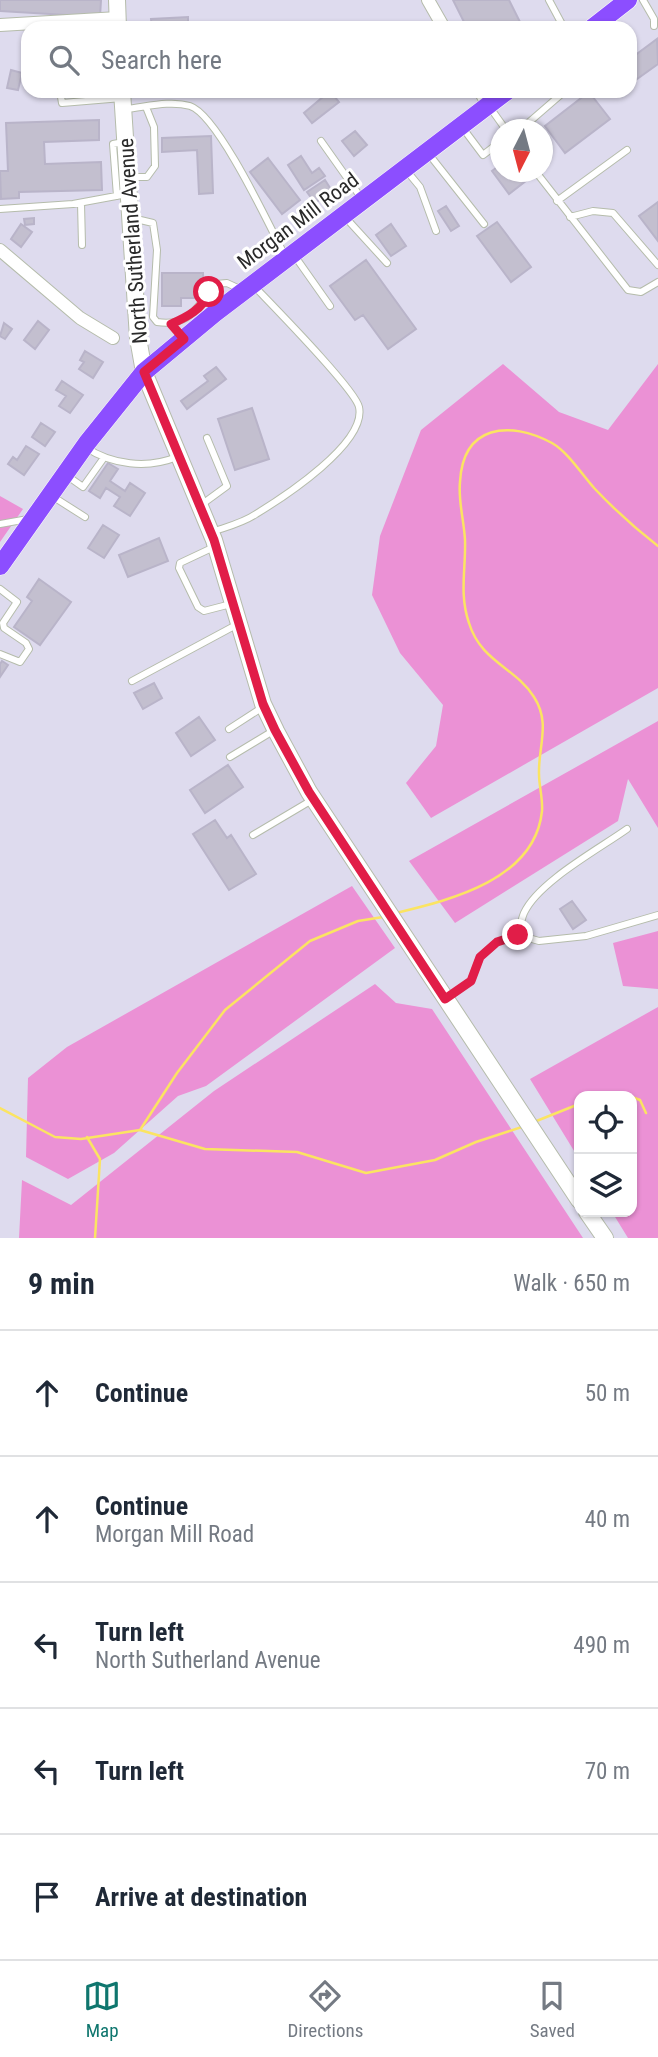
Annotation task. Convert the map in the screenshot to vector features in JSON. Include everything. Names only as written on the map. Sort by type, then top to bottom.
[{"type":"main road","points":[[601,21],[628,0]]},
{"type":"main road","name":"Morgan Mill Road","points":[[0,566],[85,447],[144,372],[248,288],[461,125],[484,98]]},
{"type":"street","points":[[117,0],[118,21]]},
{"type":"street","points":[[428,0],[440,21]]},
{"type":"street","points":[[0,25],[21,25]]},
{"type":"street","name":"North Sutherland Avenue","points":[[123,99],[120,147],[128,177],[123,195],[131,218],[138,338],[144,372],[213,539],[264,706],[314,799],[574,1192]]},
{"type":"street","points":[[0,250],[80,318],[113,338]]},
{"type":"street","points":[[590,1217],[605,1238]]},
{"type":"lane","points":[[549,0],[560,21]]},
{"type":"lane","points":[[643,0],[654,19],[654,26]]},
{"type":"lane","points":[[61,98],[62,103],[123,99],[146,107],[178,104],[201,111],[223,141],[290,256],[330,306]]},
{"type":"lane","points":[[484,98],[498,119]]},
{"type":"lane","points":[[533,119],[557,98]]},
{"type":"lane","points":[[128,177],[146,177],[155,166],[154,127],[146,107]]},
{"type":"lane","points":[[461,125],[483,155],[490,150]]},
{"type":"lane","points":[[321,141],[363,200]]},
{"type":"lane","points":[[0,209],[81,203],[123,195],[120,147]]},
{"type":"lane","points":[[557,201],[627,150]]},
{"type":"lane","points":[[427,151],[484,224]]},
{"type":"lane","points":[[405,169],[420,187],[436,231]]},
{"type":"lane","points":[[543,182],[628,290],[641,292],[658,282]]},
{"type":"lane","points":[[81,203],[82,244]]},
{"type":"lane","points":[[570,217],[593,211],[612,212],[658,265]]},
{"type":"lane","points":[[343,215],[387,263]]},
{"type":"lane","points":[[131,218],[153,223],[157,250],[153,317],[157,322],[171,324],[187,317],[205,303],[216,285],[227,283],[248,288],[345,385],[358,405],[359,416],[351,439],[255,516],[213,539],[180,564],[179,568],[198,607],[204,611],[231,604]]},
{"type":"lane","points":[[171,324],[184,339]]},
{"type":"lane","points":[[199,506],[227,486],[207,439]]},
{"type":"lane","points":[[85,447],[103,459],[153,465],[179,456]]},
{"type":"lane","points":[[65,474],[83,486],[103,459]]},
{"type":"lane","points":[[51,495],[85,517]]},
{"type":"lane","points":[[0,524],[33,519]]},
{"type":"lane","points":[[0,589],[16,602],[3,623],[4,628],[26,643],[29,649],[20,662],[0,654]]},
{"type":"lane","points":[[132,681],[238,624]]},
{"type":"lane","points":[[229,729],[264,706]]},
{"type":"lane","points":[[230,757],[275,730]]},
{"type":"lane","points":[[253,835],[314,799]]},
{"type":"lane","points":[[518,935],[524,912],[534,899],[627,829]]},
{"type":"lane","points":[[445,999],[471,981],[480,957],[497,942],[518,935],[539,941],[557,941],[586,936],[658,915]]},
{"type":"shaded area","points":[[503,364],[559,412],[608,430],[658,364],[658,688],[431,818],[406,783],[436,746],[443,705],[400,653],[372,595],[380,536],[421,430]]},
{"type":"shaded area","points":[[0,496],[23,509],[0,542]]},
{"type":"shaded area","points":[[658,721],[658,828],[628,779],[618,821],[455,923],[409,861]]},
{"type":"shaded area","points":[[352,886],[395,948],[206,1086],[178,1096],[114,1153],[68,1179],[26,1157],[28,1078],[67,1047]]},
{"type":"shaded area","points":[[658,931],[658,989],[623,986],[613,943]]},
{"type":"shaded area","points":[[375,984],[396,1003],[432,1009],[583,1238],[19,1238],[22,1180],[71,1205],[214,1091]]},
{"type":"shaded area","points":[[658,1007],[658,1238],[628,1238],[615,1217],[637,1217],[637,1091],[574,1091],[574,1151],[530,1079]]},
{"type":"building","points":[[0,0],[101,0],[100,17],[0,11]]},
{"type":"building","points":[[453,0],[509,0],[520,21],[464,21]]},
{"type":"building","points":[[188,17],[188,21],[151,21]]},
{"type":"building","points":[[657,39],[658,64],[637,79],[637,54]]},
{"type":"building","points":[[11,70],[21,73],[18,90],[7,88]]},
{"type":"building","points":[[322,98],[336,98],[339,102],[312,123],[304,113]]},
{"type":"building","points":[[581,98],[594,98],[610,119],[565,153],[553,137],[553,120]]},
{"type":"building","points":[[99,120],[99,140],[44,142],[45,164],[101,162],[102,190],[19,192],[19,198],[1,199],[0,171],[8,171],[6,123]]},
{"type":"building","points":[[355,131],[367,145],[354,156],[342,141]]},
{"type":"building","points":[[211,136],[213,193],[199,194],[197,150],[162,152],[162,138]]},
{"type":"building","points":[[301,156],[312,173],[319,168],[325,176],[304,190],[288,165]]},
{"type":"building","points":[[268,158],[300,200],[282,214],[250,172]]},
{"type":"building","points":[[325,180],[332,191],[315,203],[307,192]]},
{"type":"building","points":[[500,182],[524,182],[509,194]]},
{"type":"building","points":[[658,202],[658,241],[639,216]]},
{"type":"building","points":[[446,206],[459,226],[451,231],[438,211]]},
{"type":"building","points":[[34,218],[34,224],[25,225],[24,219]]},
{"type":"building","points":[[497,222],[531,267],[511,282],[477,236]]},
{"type":"building","points":[[21,224],[32,232],[21,247],[11,239]]},
{"type":"building","points":[[391,224],[406,246],[391,256],[376,235]]},
{"type":"building","points":[[366,260],[416,329],[388,349],[363,315],[355,320],[330,286]]},
{"type":"building","points":[[162,273],[203,273],[204,298],[181,298],[181,306],[162,306]]},
{"type":"building","points":[[38,321],[49,330],[35,349],[24,340]]},
{"type":"building","points":[[4,323],[12,329],[5,339],[0,336]]},
{"type":"building","points":[[85,351],[103,362],[93,378],[79,369],[84,362],[80,360]]},
{"type":"building","points":[[216,367],[226,379],[187,409],[181,401],[208,381],[204,376]]},
{"type":"building","points":[[62,381],[83,395],[70,413],[59,406],[66,396],[56,390]]},
{"type":"building","points":[[252,408],[269,459],[235,470],[218,419]]},
{"type":"building","points":[[41,423],[55,432],[45,446],[32,437]]},
{"type":"building","points":[[26,446],[39,454],[24,475],[8,464],[13,457],[17,460]]},
{"type":"building","points":[[108,463],[118,469],[110,481],[125,491],[130,483],[145,493],[130,516],[114,506],[120,497],[106,488],[100,498],[89,491]]},
{"type":"building","points":[[103,525],[119,535],[104,558],[88,548]]},
{"type":"building","points":[[159,538],[168,561],[128,577],[119,555]]},
{"type":"building","points":[[39,579],[71,602],[40,645],[14,627],[32,601],[27,597]]},
{"type":"building","points":[[2,661],[8,665],[0,677],[0,664]]},
{"type":"building","points":[[154,683],[162,698],[143,709],[134,693]]},
{"type":"building","points":[[199,717],[215,740],[191,756],[176,733]]},
{"type":"building","points":[[228,765],[243,787],[205,813],[190,790]]},
{"type":"building","points":[[215,820],[227,838],[231,835],[256,874],[229,890],[193,834]]},
{"type":"building","points":[[572,901],[586,920],[573,929],[560,909]]},
{"type":"waterway","points":[[396,913],[464,893],[507,870],[524,854],[536,835],[542,811],[539,764],[543,726],[539,707],[518,678],[482,647],[474,636],[466,612],[465,540],[460,482],[463,463],[470,449],[479,439],[491,432],[505,430],[520,431],[552,443],[570,458],[610,504],[658,546]]},
{"type":"waterway","points":[[0,1108],[55,1137],[81,1139],[140,1130],[177,1073],[225,1010],[310,941],[358,921],[383,917]]},
{"type":"waterway","points":[[637,1099],[646,1113]]},
{"type":"waterway","points":[[534,1122],[574,1106]]},
{"type":"waterway","points":[[140,1130],[205,1149],[297,1152],[366,1173],[435,1160],[476,1142],[525,1126]]},
{"type":"waterway","points":[[87,1137],[100,1159],[95,1238]]},
{"type":"route","points":[[209,292],[205,303],[187,317],[171,324],[184,339],[144,372],[214,540],[263,704],[275,730],[309,792],[445,999],[471,981],[480,957],[497,942],[518,935]]}]
